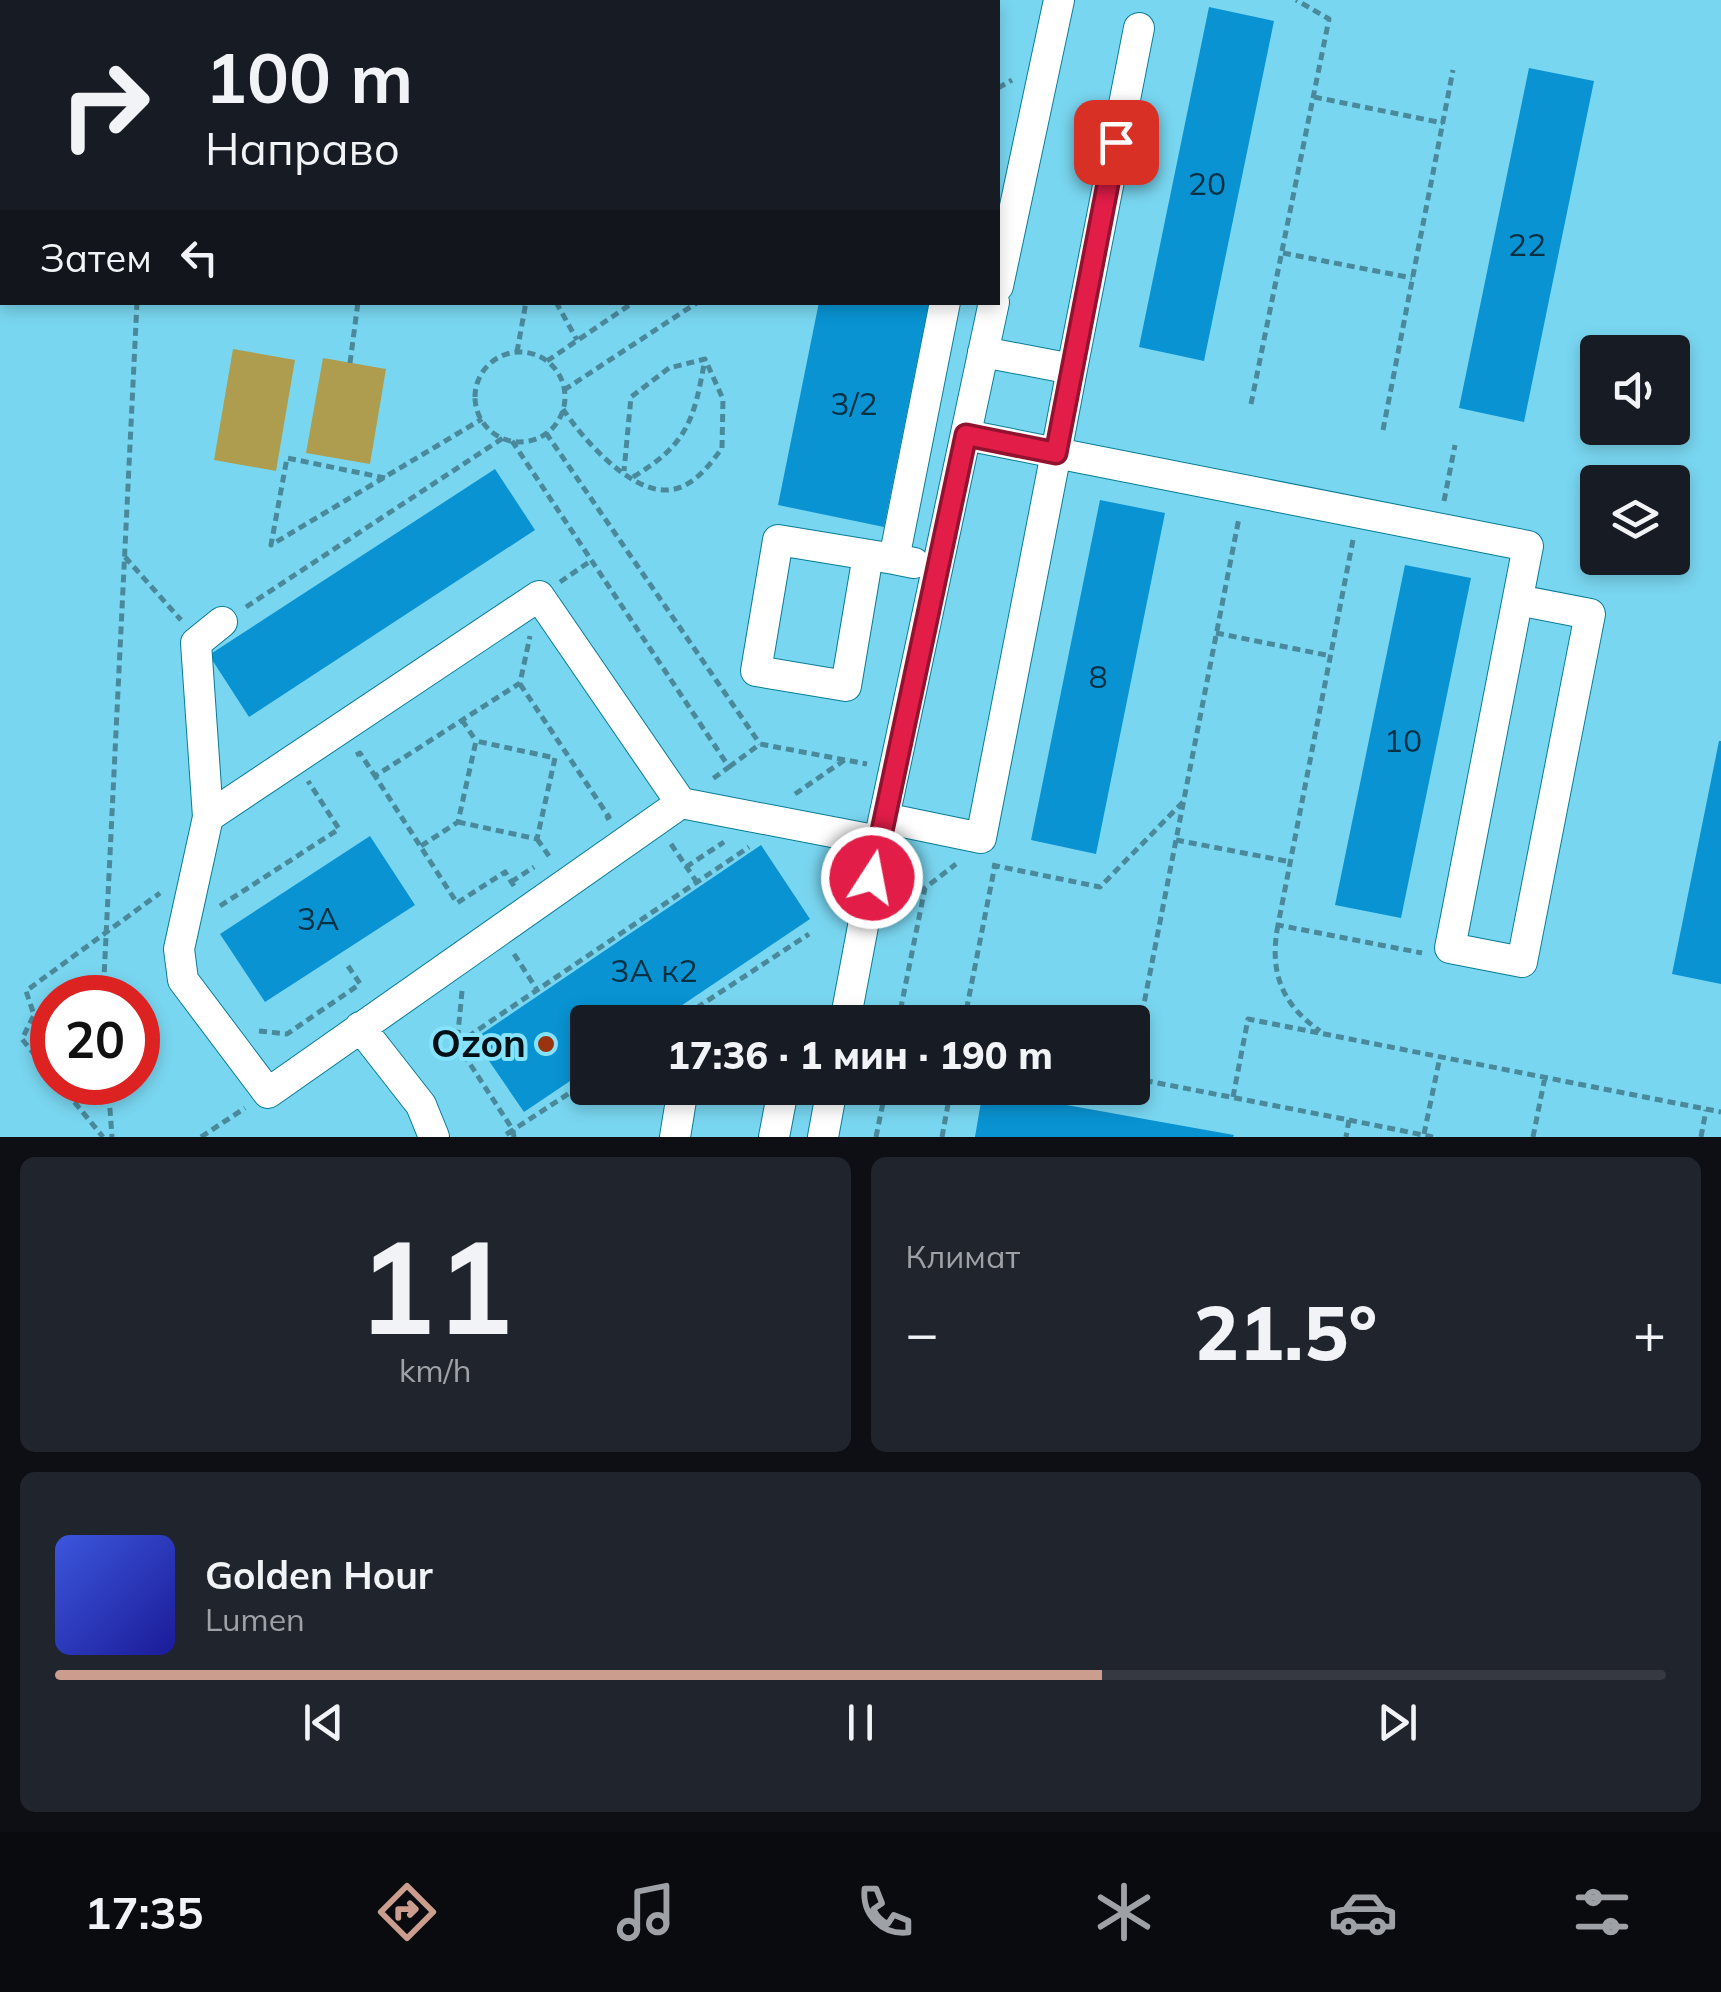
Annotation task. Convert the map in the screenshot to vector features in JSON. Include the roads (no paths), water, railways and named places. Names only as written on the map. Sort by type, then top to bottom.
[{"type":"lane","points":[[1002,245],[1058,0]]},
{"type":"lane","points":[[208,818],[302,773],[540,596],[681,803],[757,830],[882,830],[972,848],[1056,453],[1139,28]]},
{"type":"lane","points":[[937,568],[881,557],[778,540],[756,671],[846,686],[881,557],[944,305]]},
{"type":"lane","points":[[848,1005],[993,305]]},
{"type":"lane","points":[[984,352],[1072,369]]},
{"type":"lane","points":[[966,435],[1528,546],[1450,948],[1522,962],[1590,614],[1518,600]]},
{"type":"lane","points":[[212,630],[196,643],[208,818],[179,949],[183,980],[268,1093],[681,803]]},
{"type":"lane","points":[[360,1027],[421,1105],[434,1137]]},
{"type":"lane","points":[[675,1137],[680,1105]]},
{"type":"lane","points":[[774,1137],[781,1105]]},
{"type":"lane","points":[[823,1137],[829,1105]]},
{"type":"place","name":"Ozon","points":[[546,1044]]}]
